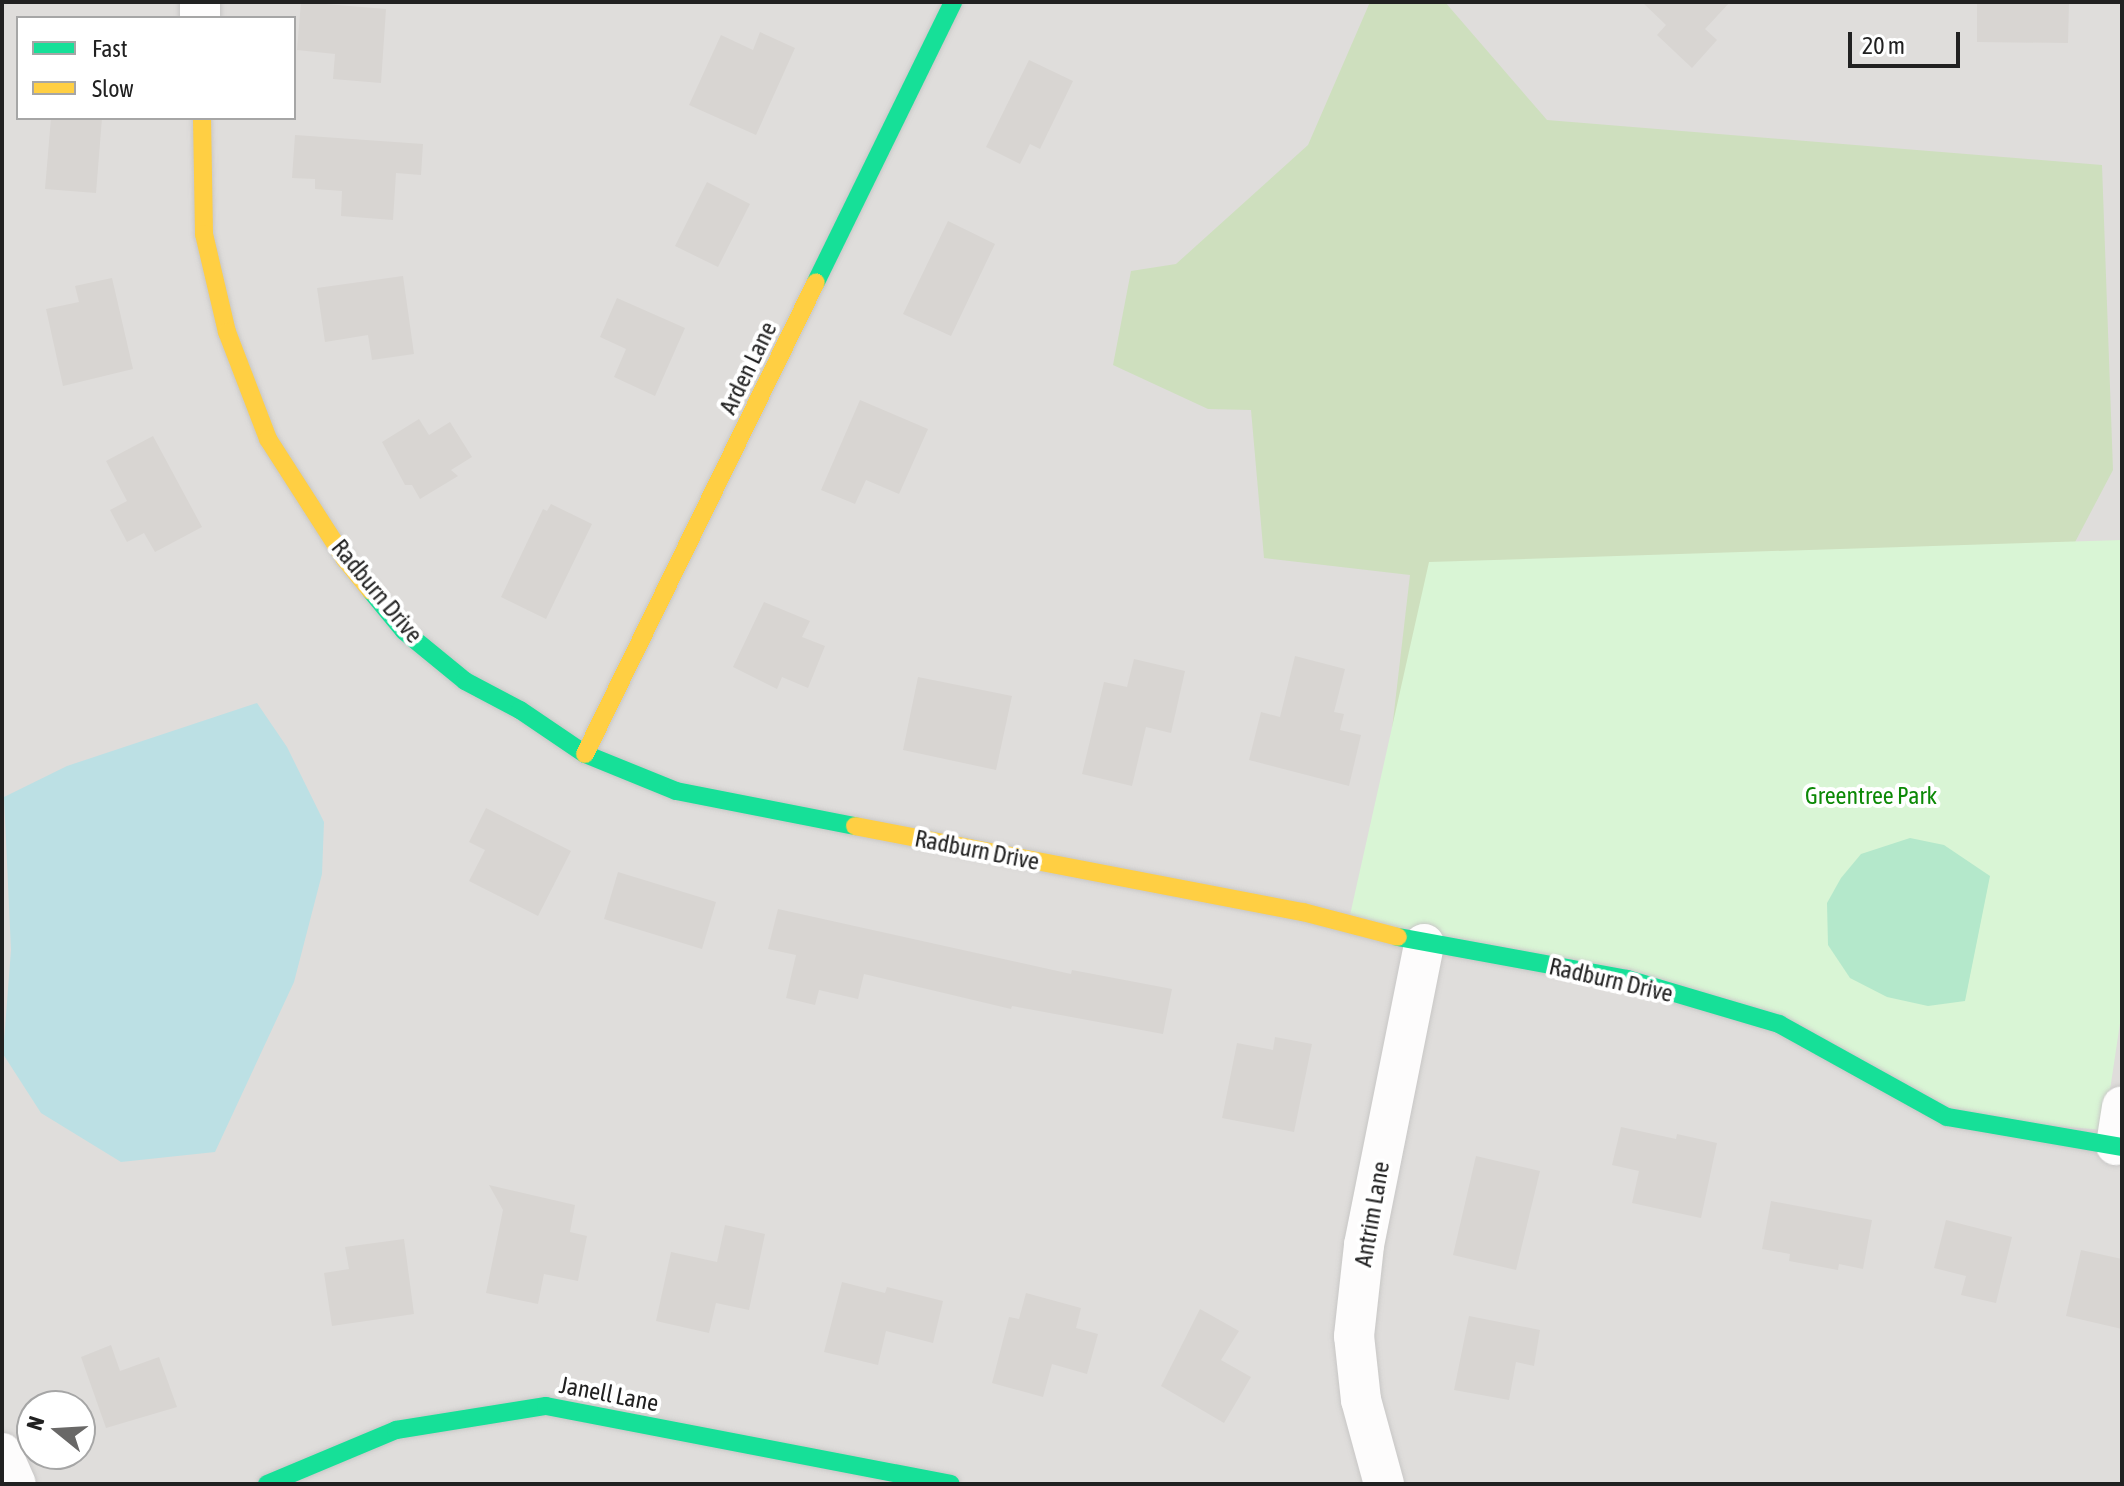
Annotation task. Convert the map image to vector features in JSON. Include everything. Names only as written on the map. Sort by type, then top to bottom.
[{"type":"street","name":"Arden Lane","points":[[585,754],[953,2]]},
{"type":"street","name":"Radburn Drive","points":[[202,120],[204,234],[227,332],[268,439],[345,559],[404,631],[465,681],[520,710],[585,754],[676,791],[1303,912],[1424,944],[1627,979],[1779,1024],[1947,1117],[2119,1146]]},
{"type":"street","name":"Antrim Lane","points":[[1384,1484],[1361,1400],[1354,1336],[1364,1245],[1424,944]]},
{"type":"street","points":[[2119,1146],[2122,1106]]},
{"type":"street","name":"Janell Lane","points":[[267,1484],[396,1430],[546,1406],[951,1484]]},
{"type":"street","points":[[2,1453],[16,1484]]},
{"type":"shaded area","points":[[2,2],[2122,2],[2122,1484],[2,1484]]},
{"type":"green space","points":[[1370,2],[1445,2],[1547,120],[2102,165],[2113,470],[2063,565],[1389,755],[1410,575],[1264,558],[1251,410],[1208,409],[1113,365],[1131,271],[1176,264],[1308,145]]},
{"type":"green space","name":"Greentree Park","points":[[2122,540],[2122,1010],[2104,1130],[1947,1117],[1779,1024],[1348,924],[1429,562]]},
{"type":"green space","points":[[1910,838],[1944,845],[1990,876],[1965,1001],[1928,1006],[1887,997],[1850,978],[1828,945],[1827,903],[1841,878],[1861,854]]},
{"type":"water","points":[[257,703],[287,747],[324,822],[322,874],[294,982],[215,1152],[121,1162],[41,1113],[3,1054],[11,950],[4,797],[67,766]]},
{"type":"building","points":[[301,2],[386,9],[381,83],[333,79],[335,54],[297,50]]},
{"type":"building","points":[[1642,2],[1730,2],[1705,29],[1717,40],[1692,68],[1657,35],[1666,25]]},
{"type":"building","points":[[1977,2],[2069,2],[2068,43],[1977,42]]},
{"type":"building","points":[[760,32],[795,48],[756,135],[689,105],[721,35],[753,50]]},
{"type":"building","points":[[1029,60],[1073,81],[1040,149],[1030,144],[1020,164],[986,147]]},
{"type":"building","points":[[51,120],[102,120],[96,193],[45,189]]},
{"type":"building","points":[[295,135],[423,144],[421,175],[396,173],[393,220],[341,216],[342,191],[315,189],[315,179],[292,178]]},
{"type":"building","points":[[707,182],[750,204],[718,267],[675,246]]},
{"type":"building","points":[[948,221],[995,244],[951,336],[903,314]]},
{"type":"building","points":[[403,276],[414,354],[372,360],[368,335],[325,342],[317,288]]},
{"type":"building","points":[[112,278],[133,369],[63,386],[46,309],[79,302],[75,286]]},
{"type":"building","points":[[617,298],[685,328],[655,396],[614,377],[626,349],[600,337]]},
{"type":"building","points":[[860,400],[928,429],[899,494],[866,480],[855,504],[821,490]]},
{"type":"building","points":[[419,419],[429,435],[450,422],[472,457],[451,470],[458,476],[420,499],[412,485],[405,485],[382,442]]},
{"type":"building","points":[[153,436],[202,527],[155,552],[144,533],[127,542],[110,510],[127,501],[106,461]]},
{"type":"building","points":[[551,504],[592,524],[546,619],[501,597],[543,509],[547,511]]},
{"type":"building","points":[[764,602],[810,621],[802,637],[825,646],[808,688],[782,677],[777,689],[733,667]]},
{"type":"building","points":[[1295,656],[1345,669],[1334,712],[1344,714],[1340,730],[1361,735],[1349,786],[1249,760],[1261,712],[1280,717]]},
{"type":"building","points":[[1134,659],[1185,671],[1171,733],[1146,727],[1132,786],[1082,774],[1104,682],[1127,687]]},
{"type":"building","points":[[918,677],[1012,696],[996,770],[903,750]]},
{"type":"building","points":[[486,808],[571,851],[538,916],[469,881],[485,850],[469,842]]},
{"type":"building","points":[[618,872],[716,902],[702,949],[604,919]]},
{"type":"building","points":[[778,909],[1071,974],[1072,970],[1172,989],[1163,1034],[1012,1006],[1011,1009],[864,974],[858,999],[819,990],[815,1005],[786,998],[796,955],[768,949]]},
{"type":"building","points":[[1275,1037],[1312,1044],[1294,1132],[1222,1118],[1237,1043],[1273,1050]]},
{"type":"building","points":[[1621,1127],[1676,1139],[1677,1134],[1717,1143],[1701,1218],[1632,1203],[1639,1171],[1612,1165]]},
{"type":"building","points":[[1476,1156],[1540,1171],[1516,1270],[1453,1255]]},
{"type":"building","points":[[489,1185],[575,1205],[570,1232],[587,1236],[578,1281],[544,1274],[538,1304],[486,1293],[503,1210]]},
{"type":"building","points":[[1771,1201],[1872,1220],[1863,1269],[1839,1264],[1838,1270],[1789,1261],[1790,1254],[1762,1249]]},
{"type":"building","points":[[1946,1220],[2012,1237],[1996,1303],[1961,1295],[1966,1276],[1934,1268]]},
{"type":"building","points":[[725,1225],[765,1234],[749,1310],[716,1303],[709,1333],[656,1321],[671,1252],[717,1262]]},
{"type":"building","points":[[404,1239],[414,1314],[332,1326],[324,1273],[349,1269],[345,1247]]},
{"type":"building","points":[[2081,1250],[2122,1259],[2122,1329],[2066,1316]]},
{"type":"building","points":[[842,1282],[885,1293],[887,1287],[943,1301],[933,1343],[886,1331],[878,1365],[824,1352]]},
{"type":"building","points":[[1026,1293],[1081,1308],[1076,1328],[1098,1334],[1087,1374],[1052,1364],[1043,1397],[992,1383],[1009,1317],[1019,1319]]},
{"type":"building","points":[[1200,1309],[1239,1331],[1221,1360],[1251,1377],[1224,1423],[1161,1386]]},
{"type":"building","points":[[1469,1316],[1540,1330],[1534,1366],[1516,1362],[1509,1400],[1454,1390]]},
{"type":"building","points":[[111,1345],[120,1371],[159,1357],[177,1407],[106,1428],[96,1400],[96,1390],[93,1390],[81,1357]]},
{"type":"traffic: fast","points":[[816,282],[953,2]]},
{"type":"traffic: fast","points":[[371,591],[404,631],[465,681],[520,710],[585,754],[676,791],[855,826]]},
{"type":"traffic: fast","points":[[1398,937],[1627,979],[1779,1024],[1947,1117],[2122,1147]]},
{"type":"traffic: fast","points":[[267,1484],[396,1430],[546,1406],[951,1484]]},
{"type":"traffic: slow","points":[[202,120],[204,234],[227,332],[268,439],[345,559],[371,591]]},
{"type":"traffic: slow","points":[[585,754],[816,282]]},
{"type":"traffic: slow","points":[[855,826],[1303,912],[1398,937]]}]
